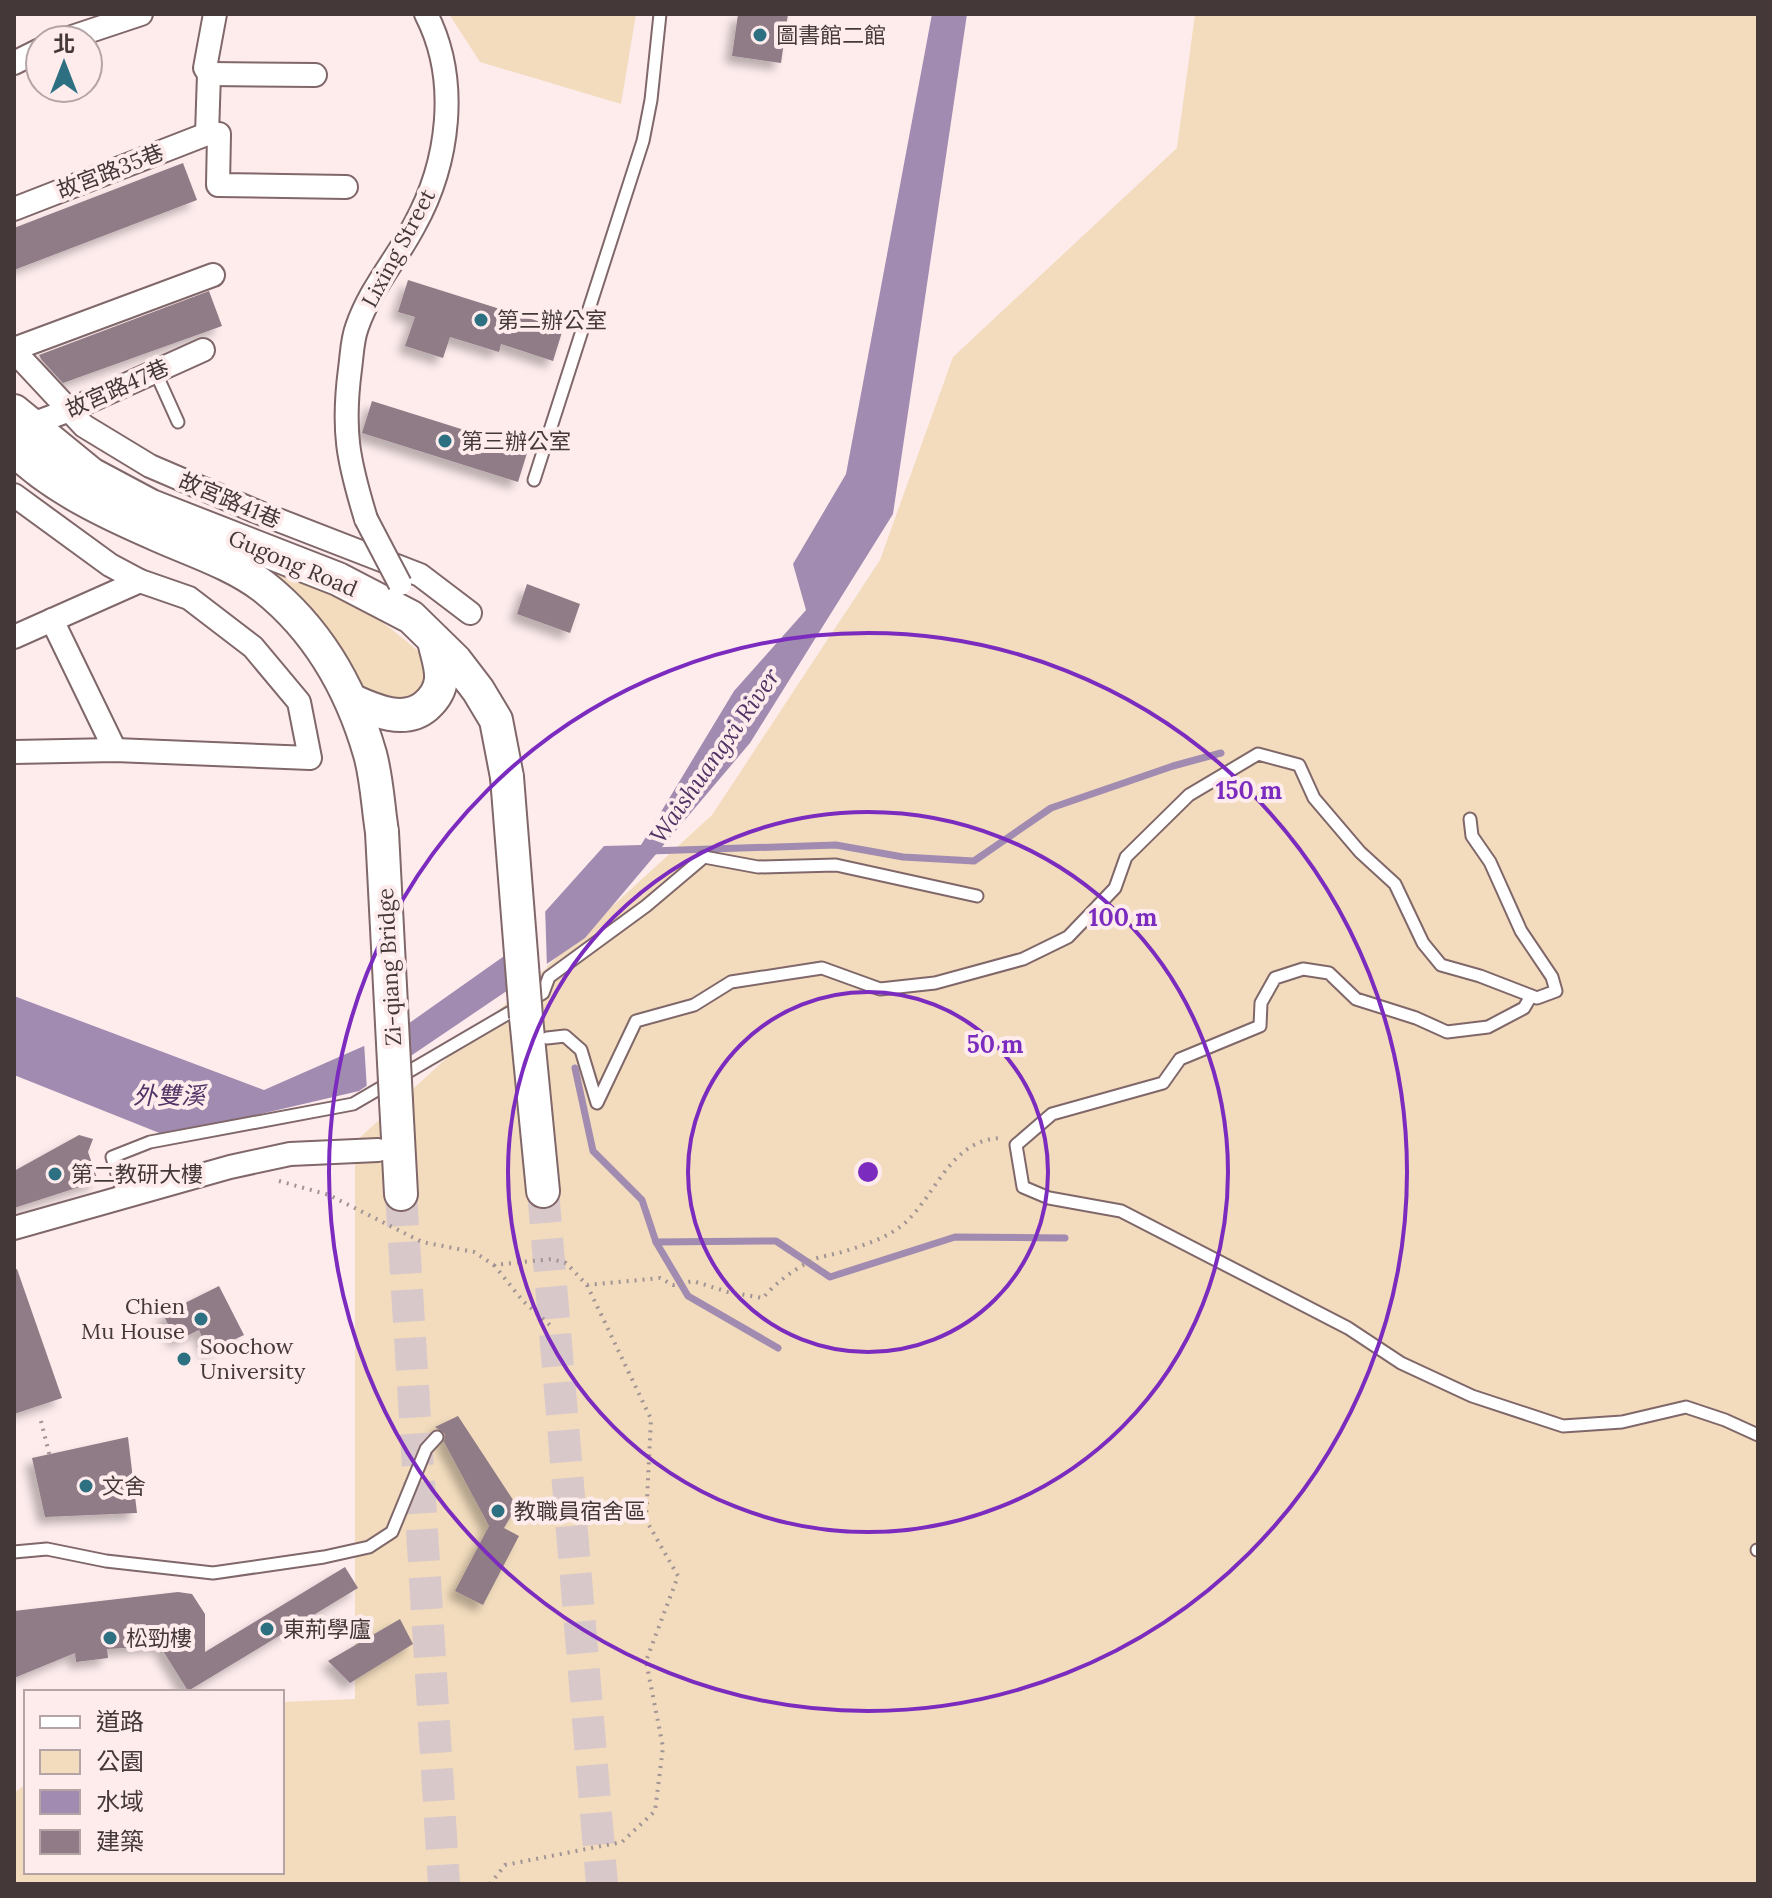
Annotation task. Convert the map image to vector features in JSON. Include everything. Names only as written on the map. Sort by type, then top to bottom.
[{"type":"main road","name":"Gugong Road","points":[[18,428],[91,474],[151,506],[338,579],[411,617],[455,660],[496,720],[507,777],[536,1028]]},
{"type":"main road","name":"Gugong Road","points":[[18,428],[74,493],[128,522],[211,558],[262,586],[303,624],[334,664],[353,701],[371,757],[382,832]]},
{"type":"main road","points":[[353,701],[377,711],[398,715],[418,713],[435,698],[441,679],[434,640]]},
{"type":"main road","name":"Zi-qiang Bridge","points":[[382,832],[401,1194]]},
{"type":"main road","points":[[536,1028],[543,1191]]},
{"type":"street","points":[[104,26],[141,14]]},
{"type":"street","points":[[215,14],[205,68],[209,74],[207,134],[219,134],[218,185],[346,187]]},
{"type":"street","name":"Lixing Street","points":[[411,617],[400,584],[366,519],[351,472],[345,432],[356,328],[375,286],[414,226],[432,187],[447,135],[444,69],[426,14]]},
{"type":"street","points":[[209,74],[315,75]]},
{"type":"street","name":"故宮路35巷","points":[[14,209],[207,134]]},
{"type":"street","name":"故宮路41巷","points":[[213,275],[14,350],[17,358],[84,426],[150,466],[255,511],[420,575],[470,613]]},
{"type":"street","name":"故宮路47巷","points":[[18,428],[70,410],[203,350]]},
{"type":"street","points":[[14,495],[110,565],[140,581],[189,598],[253,647],[299,702],[310,758],[115,750],[14,752]]},
{"type":"street","points":[[14,637],[140,581]]},
{"type":"street","points":[[52,620],[115,750]]},
{"type":"street","points":[[14,1228],[290,1154],[378,1150]]},
{"type":"lane","points":[[534,480],[643,141],[651,100],[660,14]]},
{"type":"lane","points":[[155,371],[178,422]]},
{"type":"lane","points":[[536,1028],[565,1036],[581,1050],[597,1103],[636,1021],[694,1005],[731,982],[822,968],[880,989],[935,983],[1023,959],[1068,937],[1115,888],[1126,857],[1189,795],[1258,754],[1299,765],[1314,798],[1360,852],[1395,884],[1423,943],[1441,965],[1537,998],[1556,991],[1552,977],[1521,931],[1490,862],[1472,836],[1470,819]]},
{"type":"lane","points":[[124,1197],[112,1157],[150,1142],[353,1104],[543,993],[549,977],[646,906],[704,857],[758,867],[836,865],[977,896]]},
{"type":"lane","points":[[1531,996],[1524,1008],[1488,1027],[1447,1032],[1416,1018],[1356,999],[1329,973],[1303,969],[1275,978],[1261,1003],[1260,1026],[1180,1059],[1163,1083],[1052,1114],[1016,1145],[1023,1187],[1049,1198],[1121,1211],[1348,1328],[1401,1363],[1472,1396],[1563,1426],[1622,1422],[1686,1407],[1758,1435]]},
{"type":"lane","points":[[14,1552],[47,1549],[106,1561],[213,1573],[324,1557],[369,1547],[392,1532],[426,1449],[437,1437]]},
{"type":"path","points":[[587,1285],[660,1278],[673,1285],[693,1281],[728,1292],[763,1298],[771,1288],[813,1259],[882,1238],[908,1220],[947,1167],[973,1144],[989,1138],[1002,1138],[1016,1145]]},
{"type":"path","points":[[272,1179],[329,1195],[422,1242],[474,1252],[494,1265],[523,1301],[551,1326]]},
{"type":"path","points":[[490,1884],[505,1865],[622,1842],[655,1811],[663,1747],[646,1661],[678,1576],[646,1520],[651,1419],[587,1285],[566,1263],[552,1259],[494,1265]]},
{"type":"path","points":[[41,1421],[50,1457]]},
{"type":"green space","points":[[449,14],[636,14],[621,104],[480,62]]},
{"type":"green space","points":[[1195,14],[1758,14],[1758,1884],[14,1884],[14,1793],[24,1786],[24,1874],[284,1874],[284,1702],[355,1699],[355,1142],[712,815],[880,560],[953,357],[1177,148]]},
{"type":"green space","points":[[246,557],[327,589],[375,617],[418,651],[431,663],[417,704],[367,696],[340,649]]},
{"type":"water","name":"外雙溪","points":[[932,14],[967,14],[893,514],[750,743],[585,938],[359,1091],[167,1136],[14,1075],[14,996],[264,1090],[398,1031],[507,954],[604,846],[641,845],[734,691],[806,610],[793,564],[846,474]]},
{"type":"pier","points":[[545,906],[547,968],[513,991],[507,948]]},
{"type":"pier","points":[[396,1028],[410,1062],[367,1090],[364,1042]]},
{"type":"building","name":"圖書館二館","points":[[738,14],[788,14],[781,63],[732,56]]},
{"type":"building","points":[[183,163],[197,200],[14,270],[14,228]]},
{"type":"building","name":"第二辦公室","points":[[408,280],[563,329],[553,361],[501,344],[499,352],[450,337],[443,358],[405,346],[415,317],[398,312]]},
{"type":"building","points":[[209,291],[222,326],[63,383],[39,355]]},
{"type":"building","name":"第三辦公室","points":[[372,401],[528,450],[518,482],[362,433]]},
{"type":"building","points":[[527,584],[580,604],[570,633],[517,614]]},
{"type":"building","name":"第二教研大樓","points":[[79,1135],[93,1139],[88,1152],[98,1181],[14,1208],[14,1171]]},
{"type":"building","points":[[17,1269],[62,1398],[14,1414],[14,1270]]},
{"type":"building","name":"Chien Mu House","points":[[219,1286],[244,1335],[208,1352],[199,1330],[176,1341],[163,1314]]},
{"type":"building","name":"教職員宿舍區","points":[[458,1416],[517,1506],[504,1528],[519,1536],[483,1605],[455,1591],[489,1526],[444,1442],[445,1434],[435,1427]]},
{"type":"building","name":"文舍","points":[[128,1437],[137,1513],[45,1517],[32,1458]]},
{"type":"building","name":"松勁樓","points":[[345,1567],[358,1588],[190,1690],[160,1646],[107,1649],[108,1658],[76,1662],[75,1653],[14,1678],[14,1611],[178,1592],[192,1594],[205,1614],[205,1652]]},
{"type":"building","name":"東荊學廬","points":[[400,1619],[413,1644],[350,1683],[328,1661]]},
{"type":"waterway","name":"Waishuangxi River","points":[[650,851],[836,845],[903,857],[974,861],[1051,808],[1173,766],[1221,753]]},
{"type":"waterway","points":[[575,1068],[593,1151],[642,1200],[656,1242],[776,1241],[830,1277],[955,1237],[1065,1238]]},
{"type":"waterway","points":[[656,1242],[688,1296],[778,1348]]},
{"type":"tunnel","points":[[543,1191],[602,1884]]},
{"type":"tunnel","points":[[401,1194],[444,1884]]},
{"type":"place","name":"圖書館二館","points":[[760,35]]},
{"type":"place","name":"第二辦公室","points":[[481,320]]},
{"type":"place","name":"第三辦公室","points":[[445,441]]},
{"type":"place","name":"第二教研大樓","points":[[55,1174]]},
{"type":"place","name":"Chien Mu House","points":[[201,1319]]},
{"type":"place","name":"Soochow University","points":[[184,1359]]},
{"type":"place","name":"文舍","points":[[86,1486]]},
{"type":"place","name":"教職員宿舍區","points":[[498,1511]]},
{"type":"place","name":"東荊學廬","points":[[267,1629]]},
{"type":"place","name":"松勁樓","points":[[110,1638]]}]
